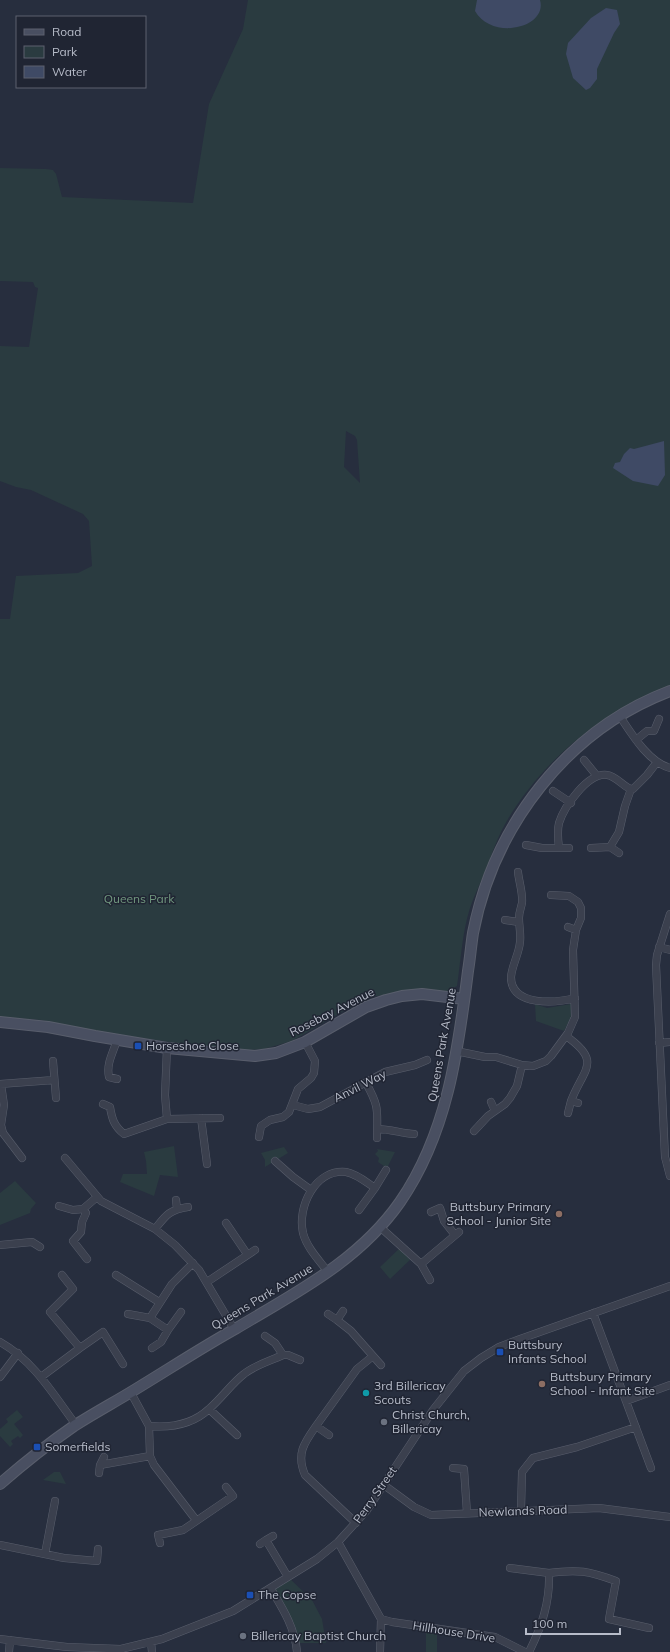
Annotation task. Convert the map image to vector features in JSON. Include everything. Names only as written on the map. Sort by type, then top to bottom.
[{"type":"street","name":"Queens Park Avenue","points":[[0,1484],[34,1455],[76,1425],[328,1272],[349,1257],[380,1227],[405,1194],[428,1151],[444,1107],[456,1051],[473,934],[482,894],[494,862],[509,833],[535,793],[557,767],[589,738],[619,715],[651,698],[670,691]]},
{"type":"street","points":[[619,715],[636,740],[657,762],[670,768]]},
{"type":"street","points":[[636,740],[647,731],[654,731],[659,719]]},
{"type":"street","points":[[584,760],[597,776]]},
{"type":"street","points":[[610,847],[619,832],[624,806],[631,790],[637,787],[657,762]]},
{"type":"street","points":[[559,848],[558,828],[560,821],[584,785],[597,776],[607,775],[614,777],[631,790]]},
{"type":"street","points":[[553,791],[571,803]]},
{"type":"street","points":[[526,845],[542,848],[570,848]]},
{"type":"street","points":[[591,848],[610,847],[619,853]]},
{"type":"street","points":[[518,872],[522,902],[519,922],[520,942],[511,978],[514,988],[526,998],[534,1000],[555,1002],[575,998]]},
{"type":"street","points":[[456,1051],[496,1057],[522,1065],[533,1066],[546,1061],[573,1026],[575,1017],[575,998],[572,964],[576,930],[581,918],[581,908],[578,902],[569,896],[551,895]]},
{"type":"street","points":[[670,914],[659,947],[656,966],[665,1157],[670,1176]]},
{"type":"street","points":[[505,920],[519,922]]},
{"type":"street","points":[[568,927],[576,930]]},
{"type":"street","points":[[659,947],[670,950]]},
{"type":"street","name":"Rosebay Avenue","points":[[0,1022],[48,1027],[167,1048],[255,1056],[276,1053],[305,1042],[366,1007],[386,1000],[402,996],[422,994],[464,999]]},
{"type":"street","points":[[566,1036],[581,1048],[588,1061],[585,1075],[576,1089],[574,1102],[568,1113]]},
{"type":"street","points":[[117,1040],[113,1054],[109,1060],[108,1075],[109,1078],[117,1079]]},
{"type":"street","points":[[260,1137],[262,1126],[270,1120],[283,1117],[289,1112],[293,1106],[298,1089],[311,1078],[314,1073],[315,1061],[305,1042]]},
{"type":"street","points":[[659,1043],[670,1042]]},
{"type":"street","points":[[167,1048],[165,1081],[167,1119]]},
{"type":"street","name":"Anvil Way","points":[[293,1106],[308,1109],[320,1107],[385,1072],[414,1065],[427,1060]]},
{"type":"street","points":[[53,1061],[56,1098]]},
{"type":"street","points":[[474,1131],[495,1111],[505,1104],[517,1086],[522,1065]]},
{"type":"street","points":[[22,1158],[3,1133],[1,1124],[4,1104],[1,1084],[54,1080]]},
{"type":"street","points":[[366,1083],[377,1105],[377,1138]]},
{"type":"street","points":[[491,1102],[495,1111]]},
{"type":"street","points":[[103,1104],[110,1107],[112,1121],[117,1129],[124,1134],[167,1119],[220,1118]]},
{"type":"street","points":[[201,1118],[207,1164]]},
{"type":"street","points":[[377,1129],[387,1129],[402,1133],[414,1134]]},
{"type":"street","points":[[66,1158],[101,1201],[155,1230],[175,1245],[193,1263],[207,1282],[234,1329]]},
{"type":"street","points":[[275,1161],[292,1177],[311,1190]]},
{"type":"street","points":[[359,1210],[386,1170]]},
{"type":"street","points":[[328,1272],[309,1246],[303,1232],[302,1215],[311,1190],[326,1176],[338,1172],[355,1175],[375,1188]]},
{"type":"street","points":[[59,1206],[73,1210],[84,1209],[97,1197]]},
{"type":"street","points":[[176,1200],[177,1209]]},
{"type":"street","points":[[155,1230],[166,1215],[177,1209],[188,1207]]},
{"type":"street","points":[[421,1264],[457,1234],[444,1221],[440,1208],[431,1212]]},
{"type":"street","points":[[84,1209],[86,1213],[82,1222],[81,1232],[73,1241],[87,1259]]},
{"type":"street","points":[[226,1224],[247,1254]]},
{"type":"street","points":[[380,1227],[421,1264],[430,1280]]},
{"type":"street","points":[[0,1245],[32,1242],[40,1247]]},
{"type":"street","points":[[207,1282],[255,1250]]},
{"type":"street","points":[[150,1318],[172,1284],[193,1263]]},
{"type":"street","points":[[62,1275],[73,1289],[50,1312],[80,1348]]},
{"type":"street","points":[[116,1275],[159,1302]]},
{"type":"street","name":"Perry Street","points":[[0,1639],[94,1649],[121,1649],[151,1642],[233,1611],[271,1589],[317,1559],[338,1542],[356,1523],[384,1485],[391,1472],[433,1410],[464,1371],[481,1358],[499,1348],[670,1286]]},
{"type":"street","points":[[337,1320],[343,1311]]},
{"type":"street","points":[[152,1348],[161,1342],[181,1312]]},
{"type":"street","points":[[593,1313],[651,1468]]},
{"type":"street","points":[[128,1314],[150,1318],[168,1330]]},
{"type":"street","points":[[328,1314],[351,1331],[381,1365]]},
{"type":"street","points":[[42,1377],[103,1332],[123,1364]]},
{"type":"street","points":[[265,1336],[275,1343],[283,1355]]},
{"type":"street","points":[[0,1342],[18,1353],[42,1377],[76,1425]]},
{"type":"street","points":[[0,1377],[18,1353]]},
{"type":"street","points":[[149,1426],[169,1426],[194,1420],[209,1409],[245,1373],[283,1355],[288,1355],[300,1360]]},
{"type":"street","points":[[356,1523],[305,1475],[301,1467],[302,1448],[357,1369],[373,1356]]},
{"type":"street","points":[[626,1401],[670,1385]]},
{"type":"street","points":[[131,1392],[149,1426],[150,1456],[159,1473],[196,1520]]},
{"type":"street","points":[[209,1409],[237,1435]]},
{"type":"street","points":[[316,1426],[329,1435]]},
{"type":"street","points":[[520,1510],[522,1472],[533,1458],[577,1447],[636,1427]]},
{"type":"street","points":[[100,1466],[150,1456]]},
{"type":"street","points":[[99,1473],[104,1457]]},
{"type":"street","points":[[453,1468],[464,1469],[467,1513]]},
{"type":"street","name":"Newlands Road","points":[[384,1485],[424,1512],[431,1514],[599,1508],[670,1517]]},
{"type":"street","points":[[160,1543],[156,1534],[183,1530],[233,1496],[226,1488]]},
{"type":"street","points":[[45,1554],[55,1501]]},
{"type":"street","points":[[273,1536],[263,1542],[288,1577]]},
{"type":"street","points":[[338,1542],[381,1619],[380,1652]]},
{"type":"street","points":[[0,1545],[64,1558],[97,1561],[98,1549]]},
{"type":"street","points":[[510,1568],[549,1573],[569,1570],[585,1571],[616,1581],[610,1619],[649,1628]]},
{"type":"street","points":[[529,1652],[540,1630],[544,1616],[549,1591],[549,1573]]},
{"type":"street","points":[[271,1589],[291,1623],[297,1652]]},
{"type":"street","name":"Hillhouse Drive","points":[[381,1619],[392,1622],[495,1637],[525,1652]]},
{"type":"street","points":[[9,1652],[10,1640]]},
{"type":"street","points":[[151,1642],[152,1652]]},
{"type":"green space","name":"Queens Park","points":[[248,0],[670,0],[670,687],[645,697],[599,723],[558,757],[523,797],[501,832],[470,908],[463,937],[457,986],[445,992],[434,990],[376,996],[345,1010],[292,1041],[264,1049],[233,1051],[99,1032],[41,1020],[0,1017],[0,619],[10,619],[16,576],[78,573],[92,566],[89,521],[83,514],[31,490],[16,487],[0,481],[0,346],[29,347],[38,288],[35,287],[33,282],[0,281],[0,168],[53,170],[56,174],[62,197],[193,203],[209,104],[243,29]],"holes":[[[346,431],[355,436],[357,440],[360,483],[344,467]]]},
{"type":"green space","points":[[535,1004],[547,1008],[571,1004],[572,1016],[564,1031],[536,1021]]},
{"type":"green space","points":[[174,1146],[178,1177],[160,1175],[154,1196],[120,1182],[123,1174],[147,1174],[144,1152]]},
{"type":"green space","points":[[284,1147],[288,1153],[265,1167],[265,1160],[261,1153]]},
{"type":"green space","points":[[377,1149],[395,1152],[387,1168],[378,1162],[379,1158],[375,1154],[378,1151]]},
{"type":"green space","points":[[15,1181],[36,1203],[31,1209],[30,1213],[0,1225],[0,1193]]},
{"type":"green space","points":[[402,1246],[413,1257],[390,1279],[380,1267]]},
{"type":"green space","points":[[17,1410],[23,1417],[14,1424],[23,1435],[20,1438],[18,1436],[11,1441],[13,1444],[10,1447],[0,1436],[0,1429],[8,1422],[6,1419]]},
{"type":"green space","points":[[54,1472],[60,1472],[66,1484],[43,1480]]},
{"type":"green space","points":[[288,1577],[312,1600],[322,1619],[326,1643],[296,1643],[271,1589]]},
{"type":"green space","points":[[426,1632],[437,1634],[437,1652],[426,1652]]},
{"type":"water","points":[[477,0],[540,0],[540,10],[536,18],[527,24],[505,28],[493,26],[483,20],[475,11]]},
{"type":"water","points":[[606,8],[617,10],[620,24],[614,33],[597,69],[597,79],[590,88],[586,90],[573,78],[566,54],[568,43],[591,18]]},
{"type":"water","points":[[664,441],[665,475],[658,486],[633,481],[613,468],[615,463],[620,462],[624,454],[630,448],[634,449]]},
{"type":"place","name":"Horseshoe Close","points":[[138,1046]]},
{"type":"place","name":"Buttsbury Primary School - Junior Site","points":[[559,1214]]},
{"type":"place","name":"Buttsbury Infants School","points":[[500,1352]]},
{"type":"place","name":"Buttsbury Primary School - Infant Site","points":[[542,1384]]},
{"type":"place","name":"3rd Billericay Scouts","points":[[366,1393]]},
{"type":"place","name":"Christ Church, Billericay","points":[[384,1422]]},
{"type":"place","name":"Somerfields","points":[[37,1447]]},
{"type":"place","name":"The Copse","points":[[250,1595]]},
{"type":"place","name":"Billericay Baptist Church","points":[[243,1636]]}]
